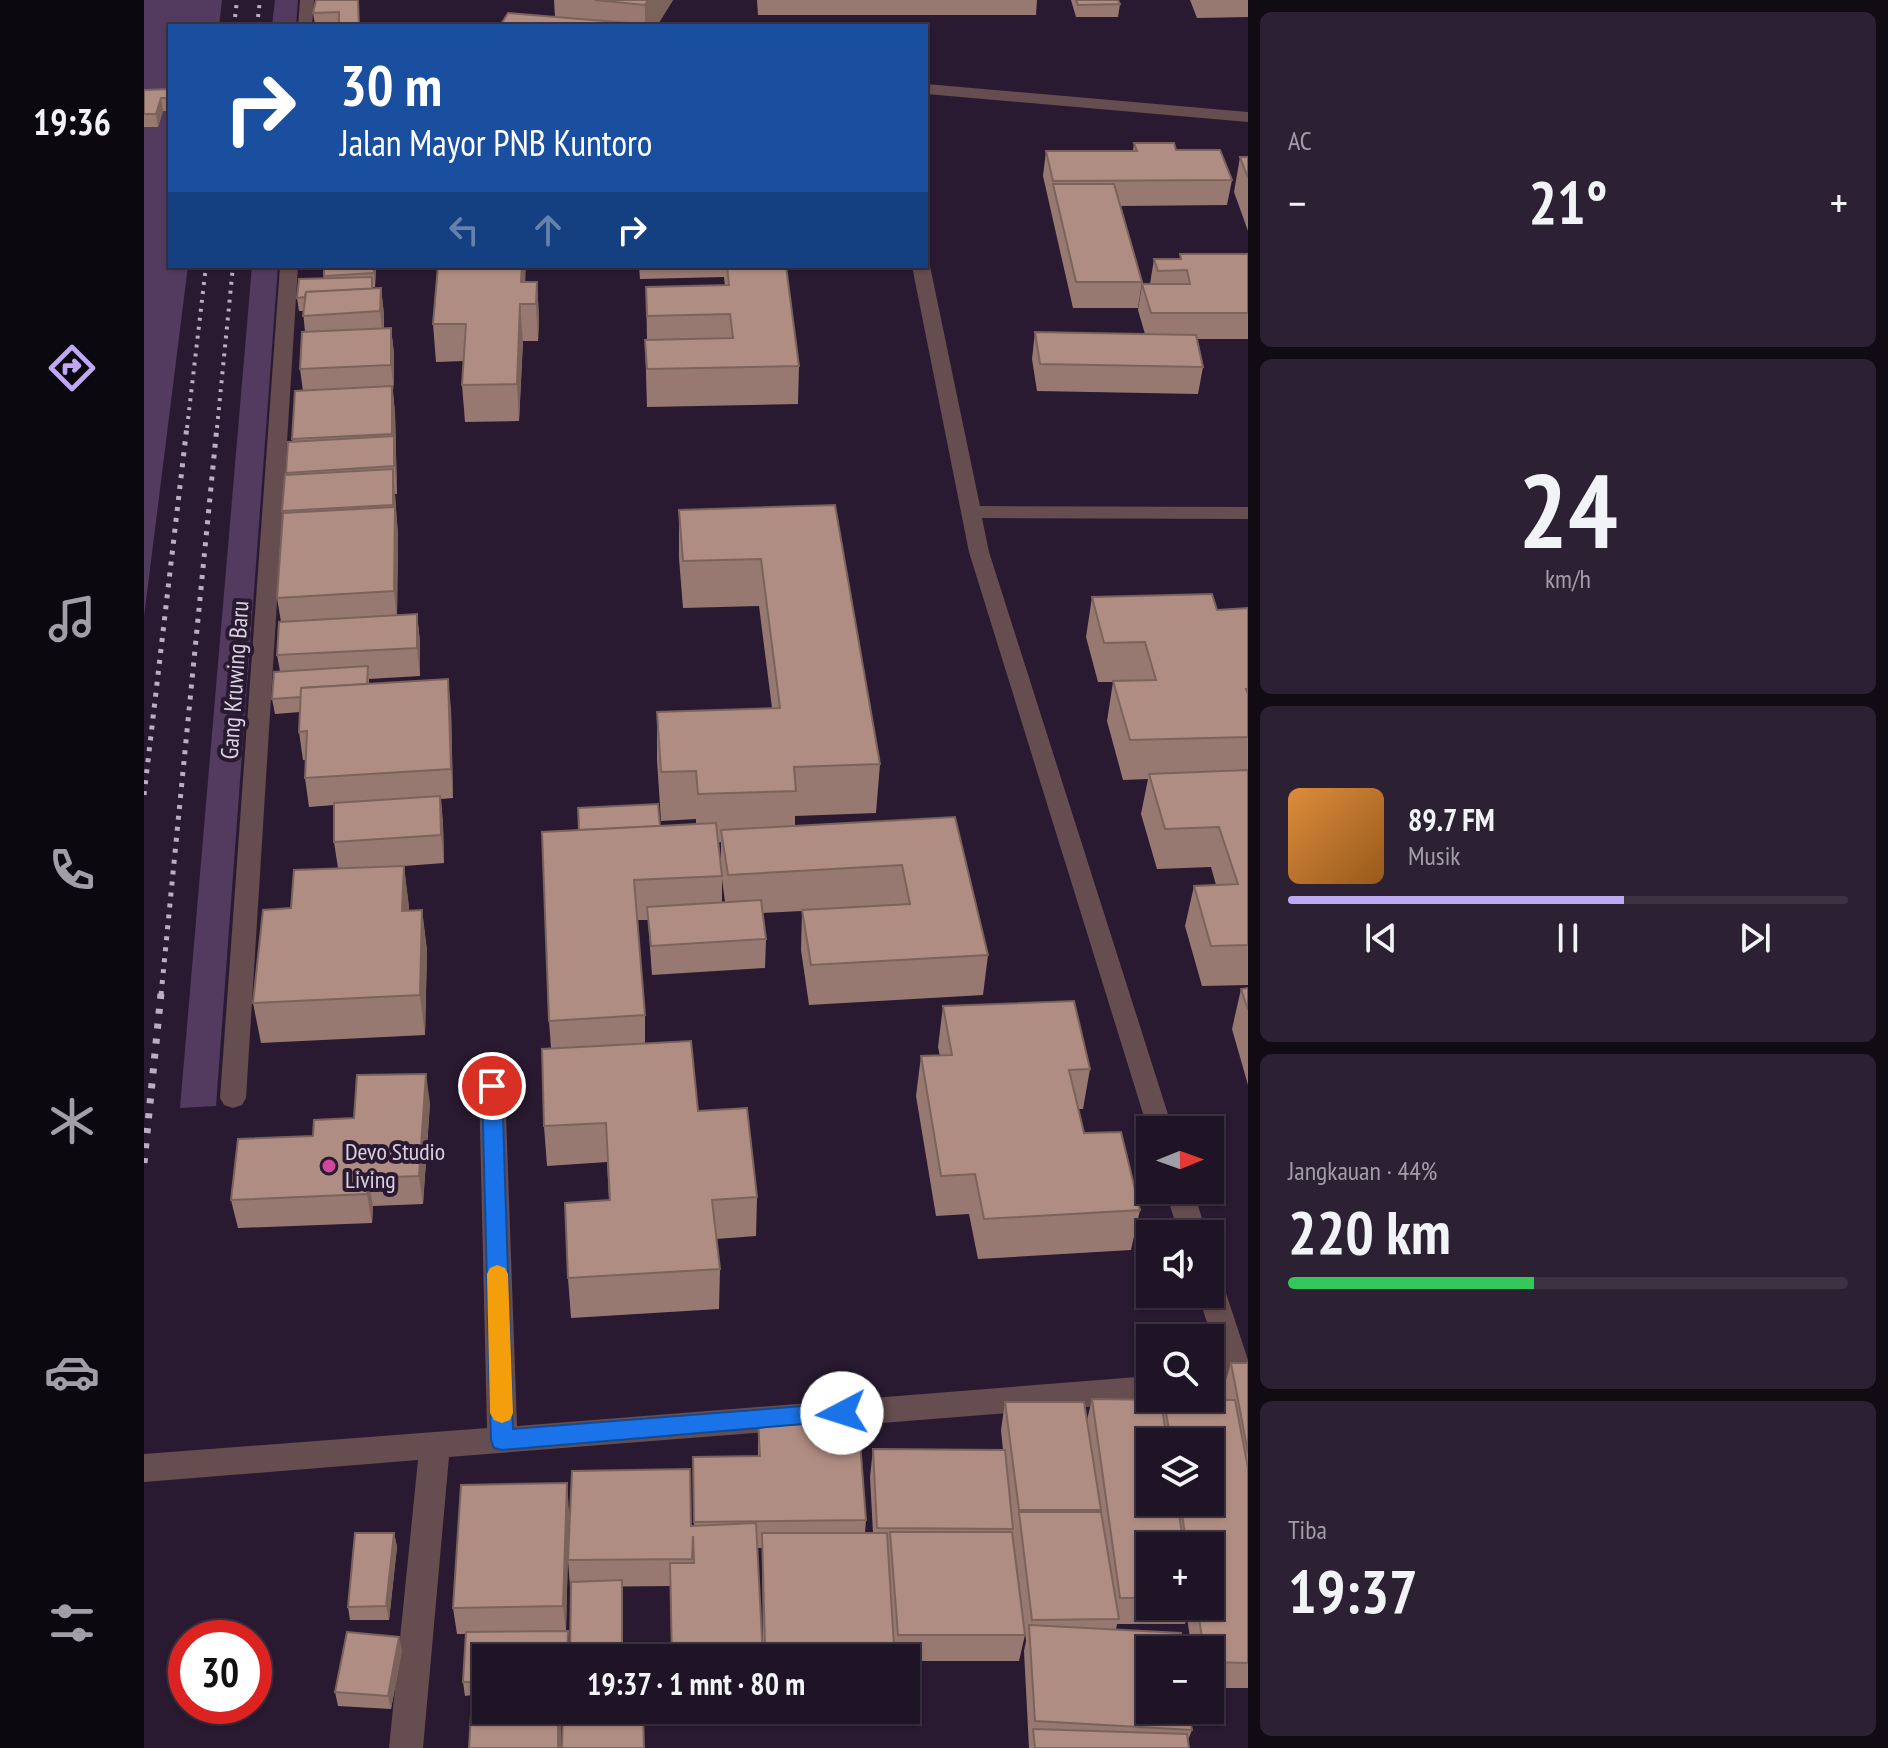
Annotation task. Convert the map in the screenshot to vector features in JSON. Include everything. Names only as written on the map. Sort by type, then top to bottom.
[{"type":"street","points":[[305,24],[307,0]]},
{"type":"street","points":[[928,89],[1248,117]]},
{"type":"street","name":"Gang Kruwing Baru","points":[[233,1098],[289,268]]},
{"type":"street","points":[[921,268],[970,512],[1056,804],[1156,1116]]},
{"type":"street","points":[[970,512],[1248,513]]},
{"type":"street","points":[[492,1086],[502,1440]]},
{"type":"street","points":[[1218,1308],[1244,1381],[1224,1383]]},
{"type":"street","points":[[144,1468],[1136,1390]]},
{"type":"street","points":[[406,1748],[435,1445]]},
{"type":"shaded area","points":[[144,0],[222,0],[219,24],[168,24],[168,268],[188,268],[144,617]]},
{"type":"shaded area","points":[[275,0],[298,0],[296,24],[272,24]]},
{"type":"shaded area","points":[[252,268],[278,268],[216,1106],[180,1108]]},
{"type":"building","points":[[316,0],[358,0],[359,24],[339,24],[339,12],[313,13]]},
{"type":"building","points":[[595,0],[648,0],[645,5]]},
{"type":"building","points":[[1076,0],[1118,0],[1120,4],[1078,5]]},
{"type":"building","points":[[508,13],[640,24],[501,24]]},
{"type":"building","points":[[168,89],[168,98],[161,98],[156,114],[144,114],[144,90]]},
{"type":"building","points":[[1134,143],[1174,143],[1176,150],[1220,150],[1232,180],[1053,181],[1046,151],[1137,151]]},
{"type":"building","points":[[1240,157],[1248,157],[1248,178]]},
{"type":"building","points":[[1053,184],[1114,184],[1142,282],[1076,282]]},
{"type":"building","points":[[1180,254],[1248,254],[1248,313],[1151,313],[1142,284],[1190,284],[1187,270],[1158,271],[1154,259],[1181,259]]},
{"type":"building","points":[[324,268],[374,268],[374,273],[324,276]]},
{"type":"building","points":[[438,268],[522,268],[521,282],[537,282],[536,304],[520,304],[517,384],[462,385],[466,324],[433,324]]},
{"type":"building","points":[[727,268],[786,268],[799,366],[647,369],[645,340],[733,338],[730,314],[647,316],[646,287],[729,285]]},
{"type":"building","points":[[372,277],[372,289],[306,292],[305,297],[297,298],[299,279]]},
{"type":"building","points":[[381,288],[380,311],[303,316],[306,292]]},
{"type":"building","points":[[391,328],[391,365],[300,369],[302,332]]},
{"type":"building","points":[[1035,332],[1196,335],[1203,367],[1040,364]]},
{"type":"building","points":[[392,386],[392,434],[292,439],[295,391]]},
{"type":"building","points":[[394,436],[394,466],[286,473],[288,442]]},
{"type":"building","points":[[393,469],[393,505],[282,511],[285,475]]},
{"type":"building","points":[[835,505],[880,764],[794,767],[796,791],[698,794],[696,771],[661,772],[657,712],[780,708],[761,559],[683,561],[679,510]]},
{"type":"building","points":[[395,507],[394,591],[277,598],[283,513]]},
{"type":"building","points":[[1212,594],[1217,610],[1248,608],[1248,737],[1130,740],[1113,681],[1156,680],[1145,642],[1104,643],[1092,597]]},
{"type":"building","points":[[417,614],[417,648],[277,655],[279,622]]},
{"type":"building","points":[[368,666],[367,684],[301,688],[301,697],[272,699],[274,672]]},
{"type":"building","points":[[448,679],[451,769],[305,778],[307,731],[299,732],[301,688]]},
{"type":"building","points":[[1248,770],[1248,945],[1211,946],[1194,886],[1238,884],[1219,827],[1165,829],[1149,774]]},
{"type":"building","points":[[440,796],[441,835],[334,842],[334,803]]},
{"type":"building","points":[[658,804],[660,826],[579,830],[578,808]]},
{"type":"building","points":[[955,817],[988,955],[811,965],[802,910],[910,904],[902,865],[728,875],[721,830]]},
{"type":"building","points":[[716,823],[722,876],[634,880],[645,1015],[549,1021],[542,832]]},
{"type":"building","points":[[404,866],[402,911],[422,910],[420,995],[253,1003],[263,910],[291,908],[294,870]]},
{"type":"building","points":[[761,900],[766,939],[651,946],[647,907]]},
{"type":"building","points":[[1248,988],[1248,1010],[1241,989]]},
{"type":"building","points":[[1074,1001],[1090,1069],[1069,1070],[1084,1133],[1121,1132],[1136,1204],[1140,1210],[984,1219],[975,1174],[941,1176],[921,1056],[952,1055],[943,1006]]},
{"type":"building","points":[[691,1041],[698,1111],[747,1108],[757,1197],[712,1200],[720,1269],[568,1278],[565,1203],[610,1200],[606,1123],[544,1126],[542,1049]]},
{"type":"building","points":[[426,1074],[419,1176],[368,1178],[367,1194],[231,1200],[238,1139],[313,1136],[314,1120],[354,1118],[357,1075]]},
{"type":"building","points":[[1231,1363],[1248,1363],[1248,1453]]},
{"type":"building","points":[[1092,1399],[1136,1400],[1136,1412],[1163,1412],[1165,1428],[1136,1428],[1136,1516],[1179,1516],[1182,1532],[1136,1532],[1136,1598],[1120,1598]]},
{"type":"building","points":[[1224,1400],[1235,1400],[1248,1468],[1248,1663],[1224,1662],[1224,1636],[1202,1636],[1199,1620],[1224,1620],[1224,1532],[1185,1532],[1182,1516],[1224,1516],[1224,1428],[1169,1428],[1166,1412],[1224,1412]]},
{"type":"building","points":[[1005,1402],[1084,1402],[1101,1510],[1019,1510]]},
{"type":"building","points":[[858,1416],[866,1520],[694,1522],[693,1457],[760,1456],[758,1418]]},
{"type":"building","points":[[873,1449],[1005,1450],[1013,1529],[877,1528]]},
{"type":"building","points":[[690,1469],[691,1526],[756,1523],[762,1644],[672,1644],[670,1563],[694,1563],[693,1536],[692,1559],[568,1560],[572,1471]]},
{"type":"building","points":[[567,1483],[563,1606],[453,1608],[461,1485]]},
{"type":"building","points":[[1019,1512],[1101,1512],[1119,1619],[1032,1620]]},
{"type":"building","points":[[890,1532],[1012,1532],[1025,1635],[898,1635]]},
{"type":"building","points":[[355,1533],[394,1533],[386,1606],[348,1607]]},
{"type":"building","points":[[762,1533],[887,1533],[894,1644],[765,1644]]},
{"type":"building","points":[[622,1580],[622,1644],[570,1644],[571,1582]]},
{"type":"building","points":[[1029,1625],[1181,1633],[1181,1636],[1136,1636],[1136,1724],[1191,1724],[1192,1730],[1035,1721]]},
{"type":"building","points":[[568,1631],[568,1644],[472,1644],[472,1682],[463,1682],[466,1632]]},
{"type":"building","points":[[347,1632],[399,1637],[388,1696],[335,1692]]},
{"type":"building","points":[[472,1698],[472,1724],[558,1724],[558,1748],[469,1748]]},
{"type":"building","points":[[563,1724],[643,1724],[644,1748],[562,1748]]},
{"type":"building","points":[[1033,1729],[1187,1734],[1189,1748],[1035,1748]]},
{"type":"railway","points":[[234,24],[237,0]]},
{"type":"railway","points":[[257,24],[260,0]]},
{"type":"railway","points":[[187,428],[206,268]]},
{"type":"railway","points":[[217,428],[233,268]]},
{"type":"railway","points":[[144,795],[187,426]]},
{"type":"railway","points":[[161,995],[217,426]]},
{"type":"railway","points":[[144,1163],[161,993]]},
{"type":"slow traffic","points":[[497,1274],[502,1413]]},
{"type":"place","name":"Devo Studio Living","points":[[329,1166]]},
{"type":"route","points":[[492,1086],[502,1440],[842,1413]]}]
